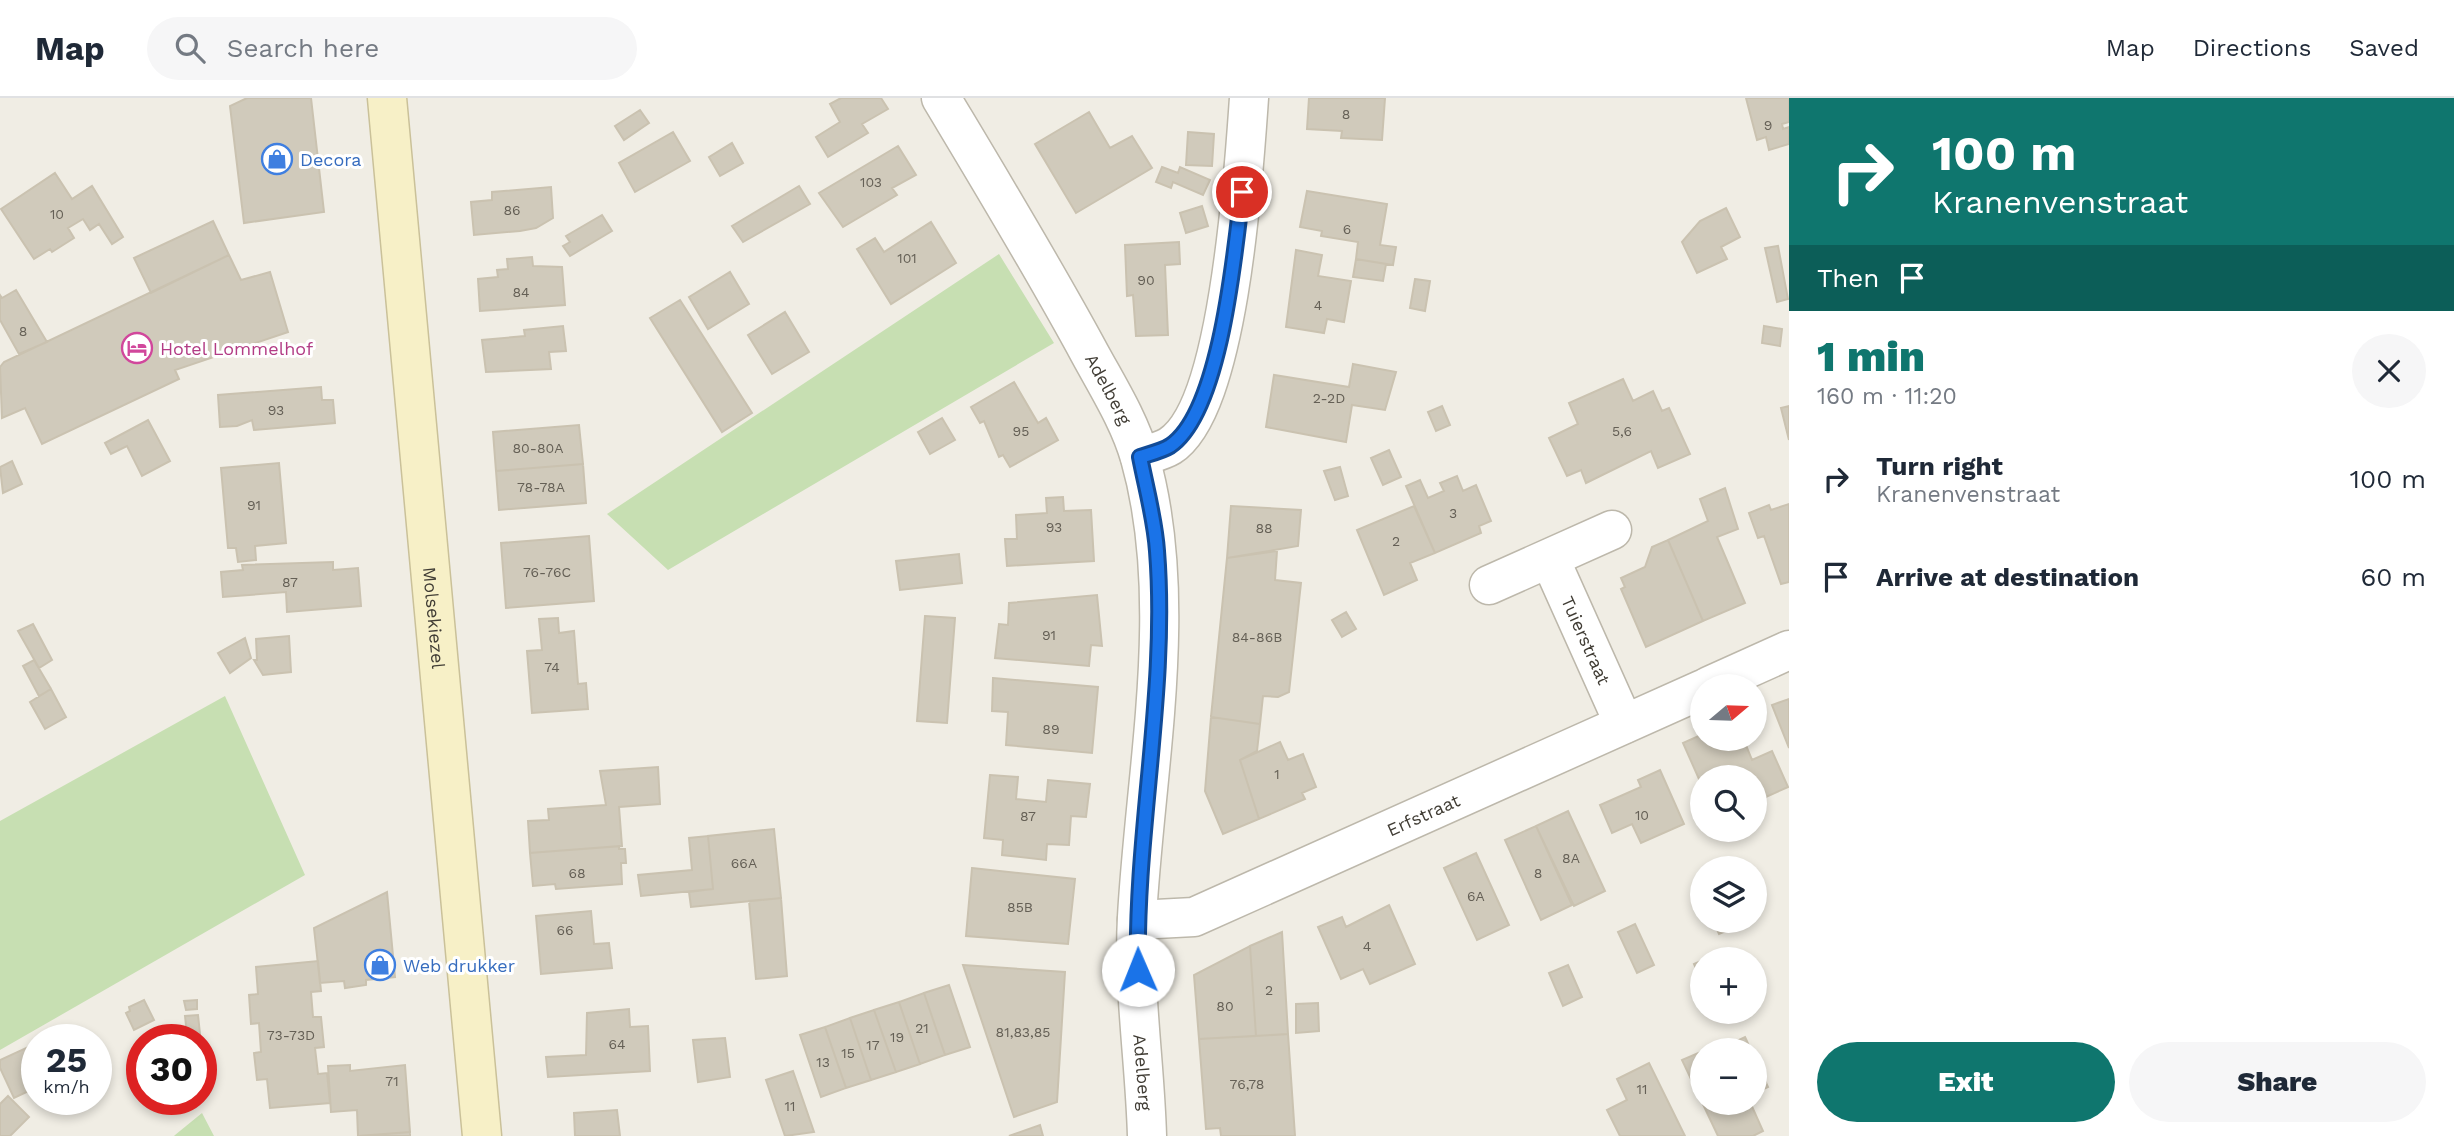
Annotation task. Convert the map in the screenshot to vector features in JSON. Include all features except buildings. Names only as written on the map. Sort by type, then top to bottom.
[{"type":"main road","name":"Molsekiezel","points":[[387,98],[482,1136]]},
{"type":"street","name":"Adelberg","points":[[941,98],[1054,287],[1121,412],[1140,457],[1157,550],[1157,621],[1137,920],[1139,1044],[1147,1136]]},
{"type":"street","points":[[1140,457],[1170,446],[1184,431],[1198,407],[1225,322],[1244,168],[1249,98]]},
{"type":"street","points":[[1489,584],[1612,530]]},
{"type":"street","name":"Tuierstraat","points":[[1550,559],[1623,723]]},
{"type":"street","points":[[1736,674],[1789,650]]},
{"type":"street","name":"Erfstraat","points":[[1137,920],[1194,917],[1690,695]]},
{"type":"green space","points":[[999,254],[1054,343],[668,570],[607,514]]},
{"type":"green space","points":[[225,696],[305,875],[45,1024],[21,1024],[21,1038],[0,1050],[0,821]]},
{"type":"green space","points":[[203,1115],[214,1136],[174,1136]]},
{"type":"place","name":"Decora","points":[[277,159]]},
{"type":"place","name":"Hotel Lommelhof","points":[[137,348]]},
{"type":"place","name":"Web drukker","points":[[380,965]]},
{"type":"route","points":[[1138,970],[1137,920],[1157,659],[1157,550],[1140,457],[1170,446],[1184,431],[1198,407],[1225,322],[1242,192]]}]
